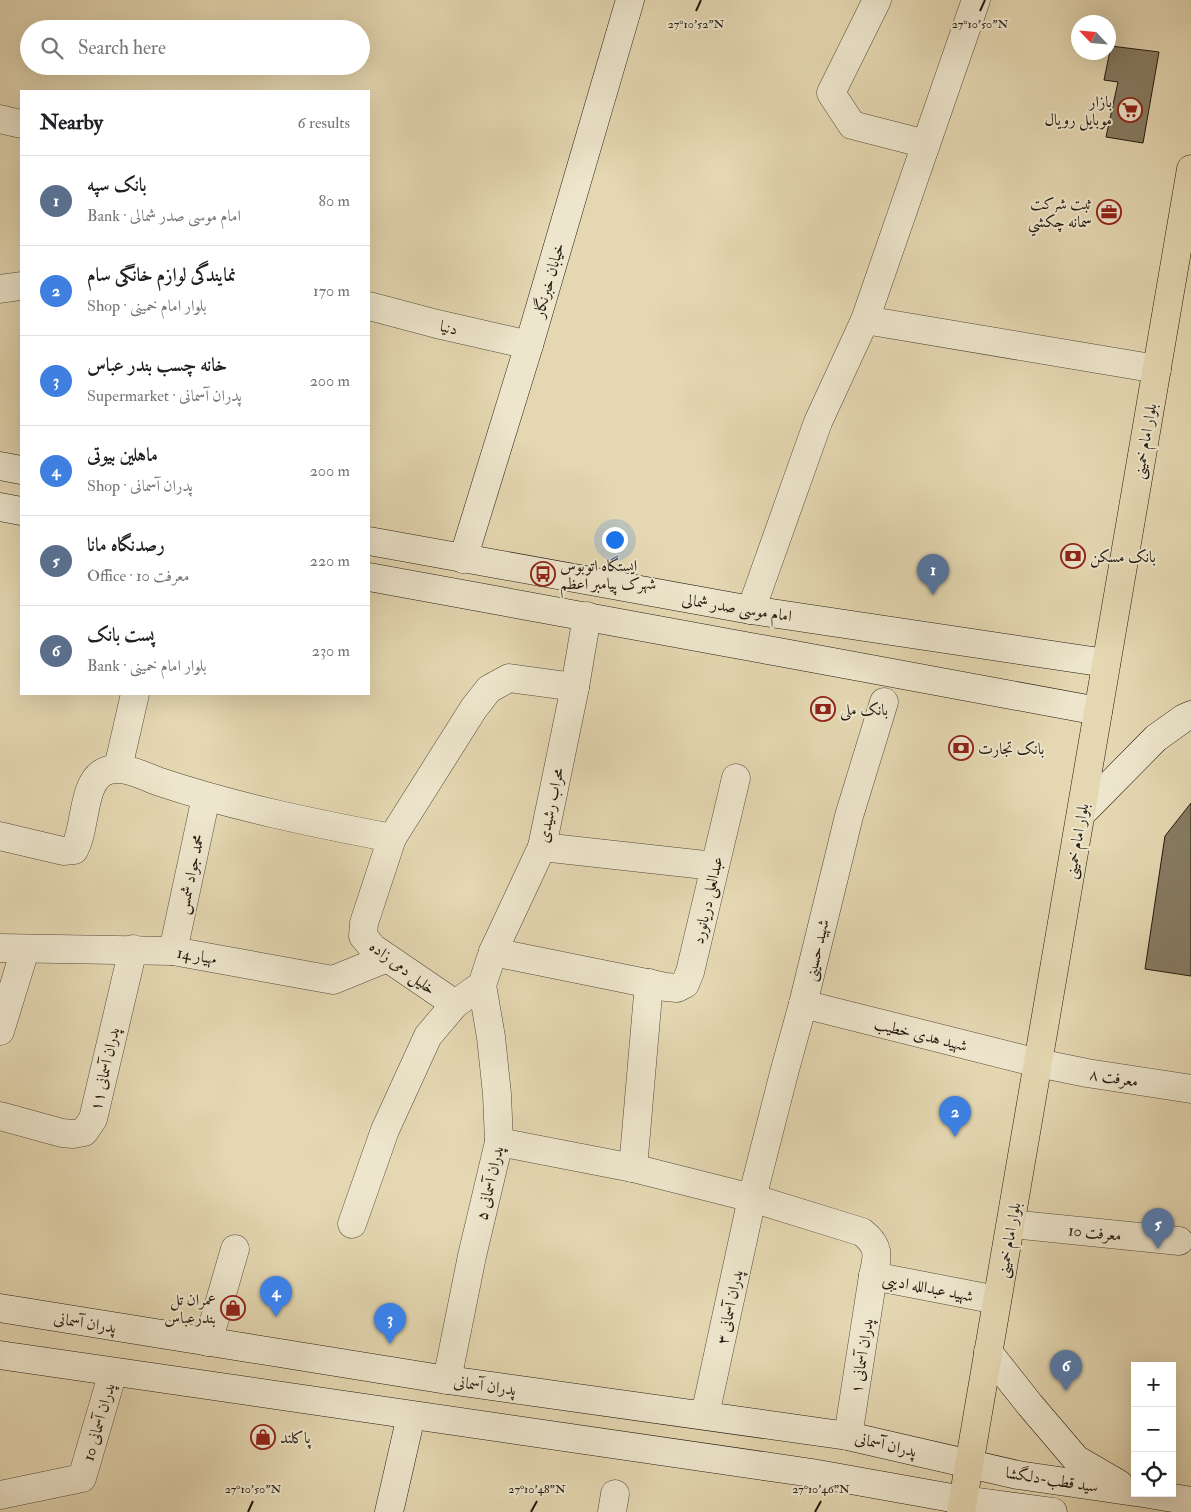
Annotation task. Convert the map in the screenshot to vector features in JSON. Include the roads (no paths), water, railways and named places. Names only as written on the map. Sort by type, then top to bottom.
[{"type":"main road","name":"بلوار امام خمینی","points":[[962,1506],[1191,169]]},
{"type":"street","name":"خیابان خبرنگار","points":[[463,559],[529,345],[630,0]]},
{"type":"street","points":[[877,0],[831,93],[852,126],[926,144]]},
{"type":"street","points":[[751,610],[818,422],[865,320],[976,0]]},
{"type":"street","points":[[0,119],[20,124]]},
{"type":"street","points":[[0,289],[20,286]]},
{"type":"street","name":"دنیا","points":[[370,306],[529,345]]},
{"type":"street","points":[[865,320],[1157,369]]},
{"type":"street","points":[[0,466],[20,470]]},
{"type":"street","points":[[0,507],[20,511]]},
{"type":"street","name":"امام موسی صدر شمالی","points":[[370,541],[751,610],[1106,663]]},
{"type":"street","points":[[370,577],[1098,711]]},
{"type":"street","name":"محراب رشیدی","points":[[482,984],[492,952],[542,847],[575,687],[587,616]]},
{"type":"street","points":[[0,836],[63,851],[74,850],[79,840],[89,789],[102,773],[118,768],[206,797],[309,822],[392,838],[474,708],[489,688],[509,678],[575,687]]},
{"type":"street","points":[[118,768],[135,695]]},
{"type":"street","name":"شهید حسینی","points":[[752,1198],[850,816],[884,702]]},
{"type":"street","points":[[1081,814],[1156,738],[1191,715]]},
{"type":"street","name":"عبدالعلی دریانورد","points":[[492,952],[677,988],[685,984],[690,972],[736,778]]},
{"type":"street","name":"محمد جواد شمس","points":[[174,951],[206,797]]},
{"type":"street","name":"خلیل دمی زاده","points":[[392,838],[364,923],[363,936],[373,948],[454,1004]]},
{"type":"street","points":[[542,847],[714,866]]},
{"type":"street","points":[[0,1031],[13,949]]},
{"type":"street","name":"مهیار 14","points":[[13,949],[174,951],[333,980],[387,958]]},
{"type":"street","name":"پدران آسمانی ۱۱","points":[[0,1116],[62,1133],[84,1132],[93,1119],[133,950]]},
{"type":"street","points":[[633,1168],[648,983]]},
{"type":"street","points":[[352,1224],[385,1130],[428,1036],[454,1004],[482,984]]},
{"type":"street","name":"پدران آسمانی ۵","points":[[447,1380],[472,1256],[499,1142],[497,1094],[491,1037],[482,984]]},
{"type":"street","name":"شهید هدی خطیب","points":[[803,1004],[1038,1063]]},
{"type":"street","name":"معرفت ۸","points":[[1038,1063],[1087,1073],[1191,1089]]},
{"type":"street","name":"شهید عبدالله ادیبی","points":[[499,1142],[633,1168],[752,1198],[862,1232],[876,1248],[877,1261],[873,1276],[997,1300]]},
{"type":"street","name":"پدران آسمانی ۳","points":[[705,1415],[752,1198]]},
{"type":"street","name":"معرفت 10","points":[[1010,1224],[1179,1241]]},
{"type":"street","points":[[208,1342],[235,1249]]},
{"type":"street","name":"پدران آسمانی ۱","points":[[848,1436],[873,1276]]},
{"type":"street","name":"پدران آسمانی","points":[[0,1308],[447,1380],[848,1436],[970,1464]]},
{"type":"street","points":[[988,1352],[1076,1460],[1131,1489]]},
{"type":"street","points":[[0,1355],[812,1473],[962,1506]]},
{"type":"street","name":"پدران آسمانی 10","points":[[0,1494],[82,1478],[113,1372]]},
{"type":"street","points":[[389,1512],[411,1416]]},
{"type":"street","name":"سید قطب-دلگشا","points":[[970,1464],[1018,1475],[1131,1491]]},
{"type":"street","name":"سید قطب-دلگشا","points":[[1167,1497],[1191,1501]]},
{"type":"street","name":"سید قطب-دلگشا","points":[[962,1506],[1053,1512]]},
{"type":"place","name":"بازار موبایل رویال","points":[[1130,110]]},
{"type":"place","name":"ثبت شركت سمانه چكشي","points":[[1109,212]]},
{"type":"place","name":"بانک مسکن","points":[[1073,556]]},
{"type":"place","name":"ایستگاه اتوبوس شهرک پیامبر اعظم","points":[[543,574]]},
{"type":"place","name":"بانک سپه","points":[[933,595]]},
{"type":"place","name":"بانک ملی","points":[[823,709]]},
{"type":"place","name":"بانک تجارت","points":[[961,748]]},
{"type":"place","name":"نمایندگی لوازم خانگی سام","points":[[955,1137]]},
{"type":"place","name":"رصدنگاه مانا","points":[[1158,1249]]},
{"type":"place","name":"عمران تل بندرعباس","points":[[233,1308]]},
{"type":"place","name":"ماهلین بیوتی","points":[[276,1317]]},
{"type":"place","name":"خانه چسب بندر عباس","points":[[390,1344]]},
{"type":"place","name":"پست بانک","points":[[1066,1391]]},
{"type":"place","name":"پاکلند","points":[[263,1437]]}]
